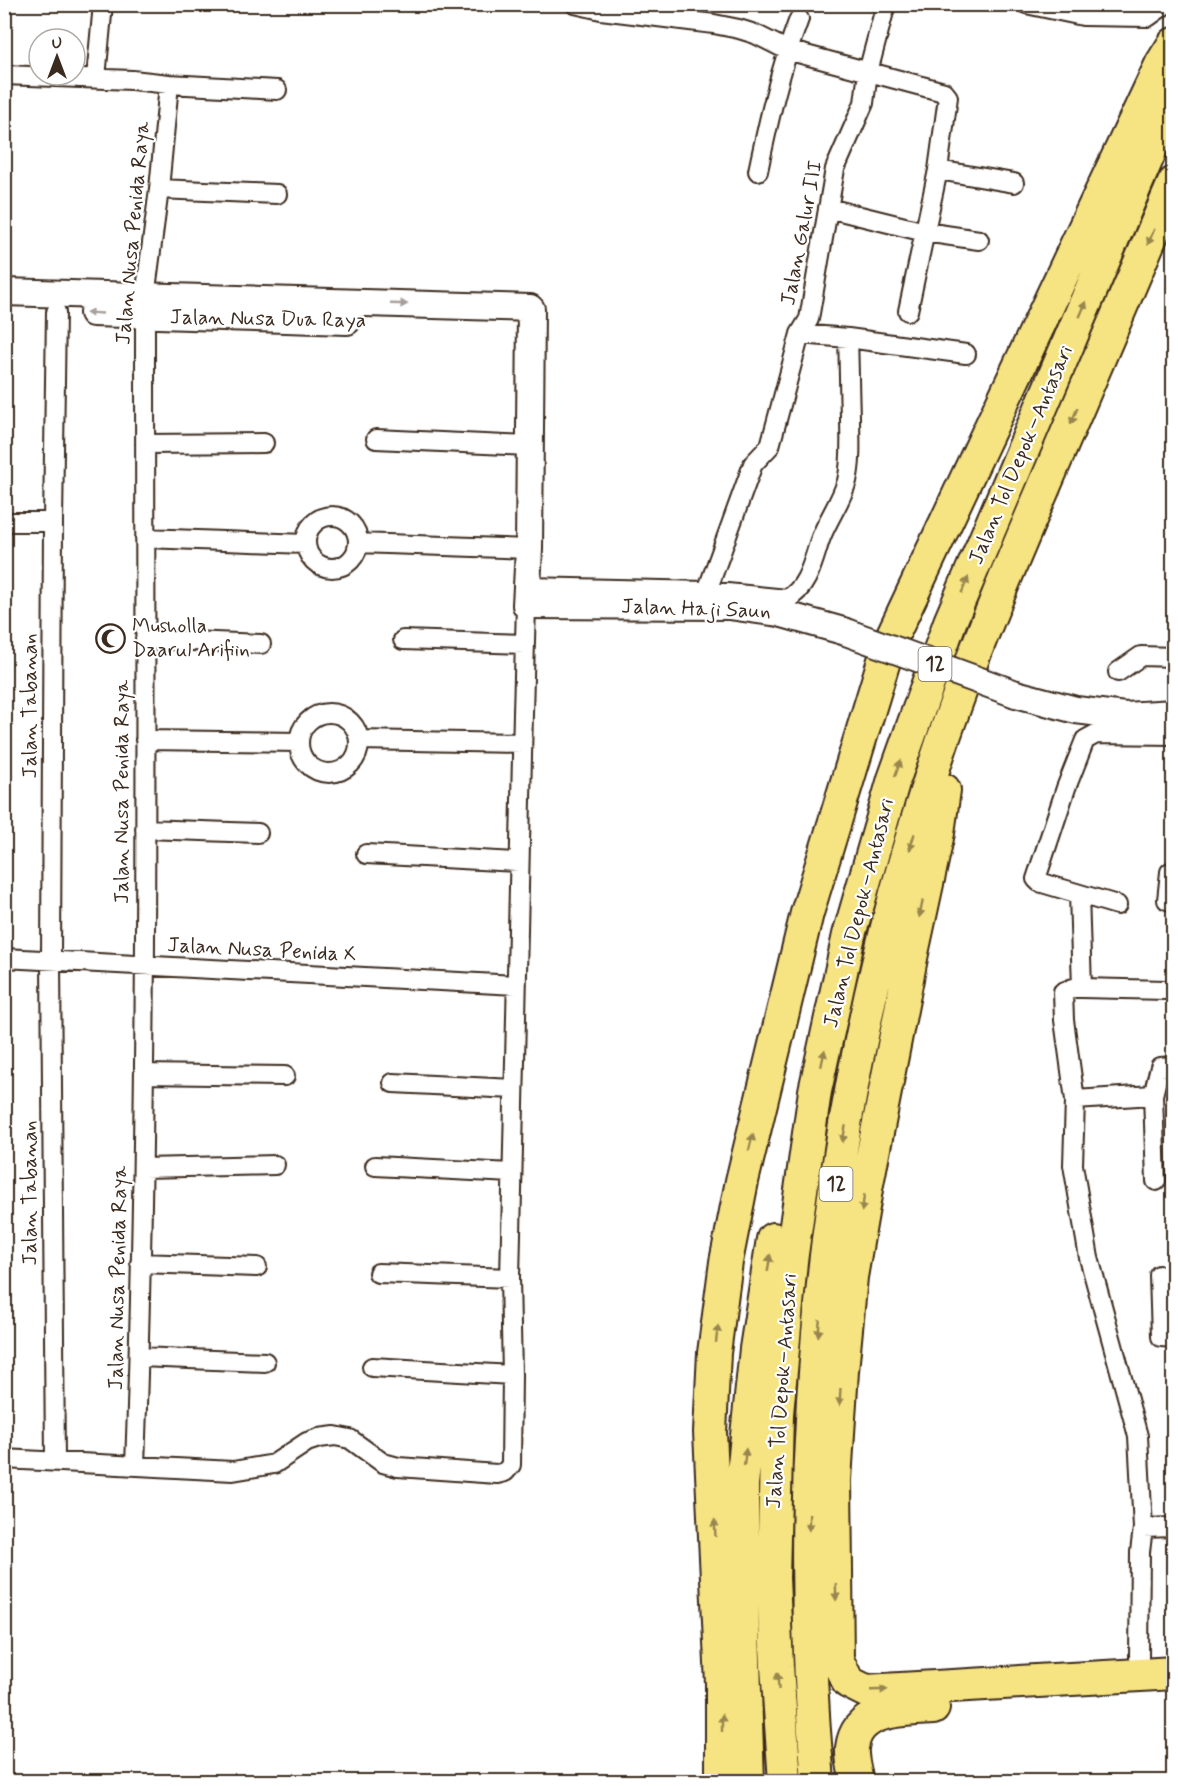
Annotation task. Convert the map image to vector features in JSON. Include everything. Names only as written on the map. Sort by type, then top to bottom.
[{"type":"highway","points":[[722,1782],[722,1684],[710,1432],[714,1353],[726,1262],[742,1181],[807,914],[890,641],[1162,63],[1173,44]]},
{"type":"highway","name":"Jalan Tol Depok–Antasari","points":[[785,1782],[773,1578],[777,1414],[791,1261],[815,1091],[852,924],[894,779],[950,622],[1173,95]]},
{"type":"highway","name":"Jalan Tol Depok–Antasari","points":[[818,1782],[808,1579],[812,1410],[826,1256],[841,1146],[881,950],[927,790],[955,706],[1004,580],[1173,183]]},
{"type":"highway","points":[[955,706],[938,833],[871,1162],[852,1277],[842,1371],[835,1480],[837,1660],[848,1682],[866,1691],[1173,1672]]},
{"type":"highway","points":[[748,1782],[742,1599],[742,1484],[756,1349],[775,1227],[815,1091]]},
{"type":"highway","points":[[857,1782],[852,1749],[857,1730],[869,1719],[895,1710],[1173,1692]]},
{"type":"street","points":[[96,78],[103,4]]},
{"type":"street","points":[[575,4],[739,29],[787,50],[947,93],[947,109],[938,170],[908,311]]},
{"type":"street","name":"Jalan Galur III","points":[[707,591],[753,465],[770,446],[800,334],[809,320],[837,163],[864,103],[868,72],[886,4]]},
{"type":"street","points":[[1026,4],[1083,16],[1148,17],[1166,4]]},
{"type":"street","points":[[758,171],[787,50],[799,19]]},
{"type":"street","points":[[4,75],[96,78],[277,90]]},
{"type":"street","name":"Jalan Nusa Penida Raya","points":[[135,1466],[144,1074],[146,307],[169,84]]},
{"type":"street","points":[[938,170],[1014,183]]},
{"type":"street","points":[[159,189],[277,194]]},
{"type":"street","points":[[828,208],[925,232],[979,240]]},
{"type":"street","name":"Jalan Nusa Dua Raya","points":[[4,292],[146,307],[530,317],[529,446]]},
{"type":"street","name":"Jalan Nusa Dua Raya","points":[[4,309],[56,312],[146,307]]},
{"type":"street","name":"Jalan Tabanan","points":[[55,1461],[51,961],[56,312]]},
{"type":"street","points":[[800,334],[966,354]]},
{"type":"street","points":[[527,596],[707,591],[787,599],[795,595],[801,589],[808,574],[848,474],[851,447],[848,338]]},
{"type":"street","points":[[4,1459],[232,1471],[274,1464],[306,1443],[319,1438],[335,1436],[350,1438],[383,1463],[398,1467],[497,1474],[505,1472],[511,1465],[510,1278],[522,743],[529,549],[529,446],[376,439]]},
{"type":"street","points":[[145,444],[264,443]]},
{"type":"street","points":[[326,516],[345,519],[357,533],[357,551],[353,558],[347,564],[332,569],[324,568],[311,559],[305,544],[310,526],[326,516]]},
{"type":"street","points":[[4,522],[53,522]]},
{"type":"street","points":[[145,538],[305,544]]},
{"type":"street","points":[[358,543],[529,549]]},
{"type":"street","name":"Jalan Haji Saun","points":[[527,596],[729,606],[780,613],[843,631],[1016,694],[1076,710],[1125,716],[1173,713]]},
{"type":"street","points":[[145,639],[261,644]]},
{"type":"street","points":[[403,640],[525,644]]},
{"type":"street","points":[[1118,672],[1141,656],[1173,657]]},
{"type":"street","points":[[319,714],[337,714],[345,717],[357,731],[359,750],[354,760],[346,768],[336,772],[325,772],[315,769],[306,762],[299,742],[301,733],[311,718],[319,714]]},
{"type":"street","points":[[1117,905],[1039,882],[1036,879],[1066,788],[1085,740],[1096,734],[1173,735]]},
{"type":"street","points":[[145,740],[299,742]]},
{"type":"street","points":[[359,740],[522,743]]},
{"type":"street","points":[[145,829],[258,833]]},
{"type":"street","points":[[366,854],[519,862]]},
{"type":"street","points":[[1170,872],[1167,900],[1173,902]]},
{"type":"street","points":[[1079,894],[1082,988]]},
{"type":"street","name":"Jalan Nusa Penida X","points":[[4,958],[516,985]]},
{"type":"street","points":[[1139,1658],[1140,1552],[1143,1528],[1138,1436],[1089,1258],[1073,1165],[1075,1100],[1064,1020],[1063,992],[1073,988],[1166,990]]},
{"type":"street","points":[[1155,1181],[1153,1095],[1160,1067],[1173,1066]]},
{"type":"street","points":[[144,1074],[285,1076]]},
{"type":"street","points":[[393,1083],[514,1089]]},
{"type":"street","points":[[1075,1100],[1153,1095]]},
{"type":"street","points":[[143,1168],[274,1166]]},
{"type":"street","points":[[375,1166],[512,1173]]},
{"type":"street","points":[[140,1263],[258,1267]]},
{"type":"street","points":[[378,1273],[510,1278]]},
{"type":"street","points":[[1160,1275],[1161,1337],[1173,1338]]},
{"type":"street","points":[[139,1357],[265,1362]]},
{"type":"street","points":[[372,1367],[512,1375]]},
{"type":"street","points":[[1143,1528],[1173,1527]]},
{"type":"place","name":"Musholla Daarul Arifiin","points":[[111,638]]}]
